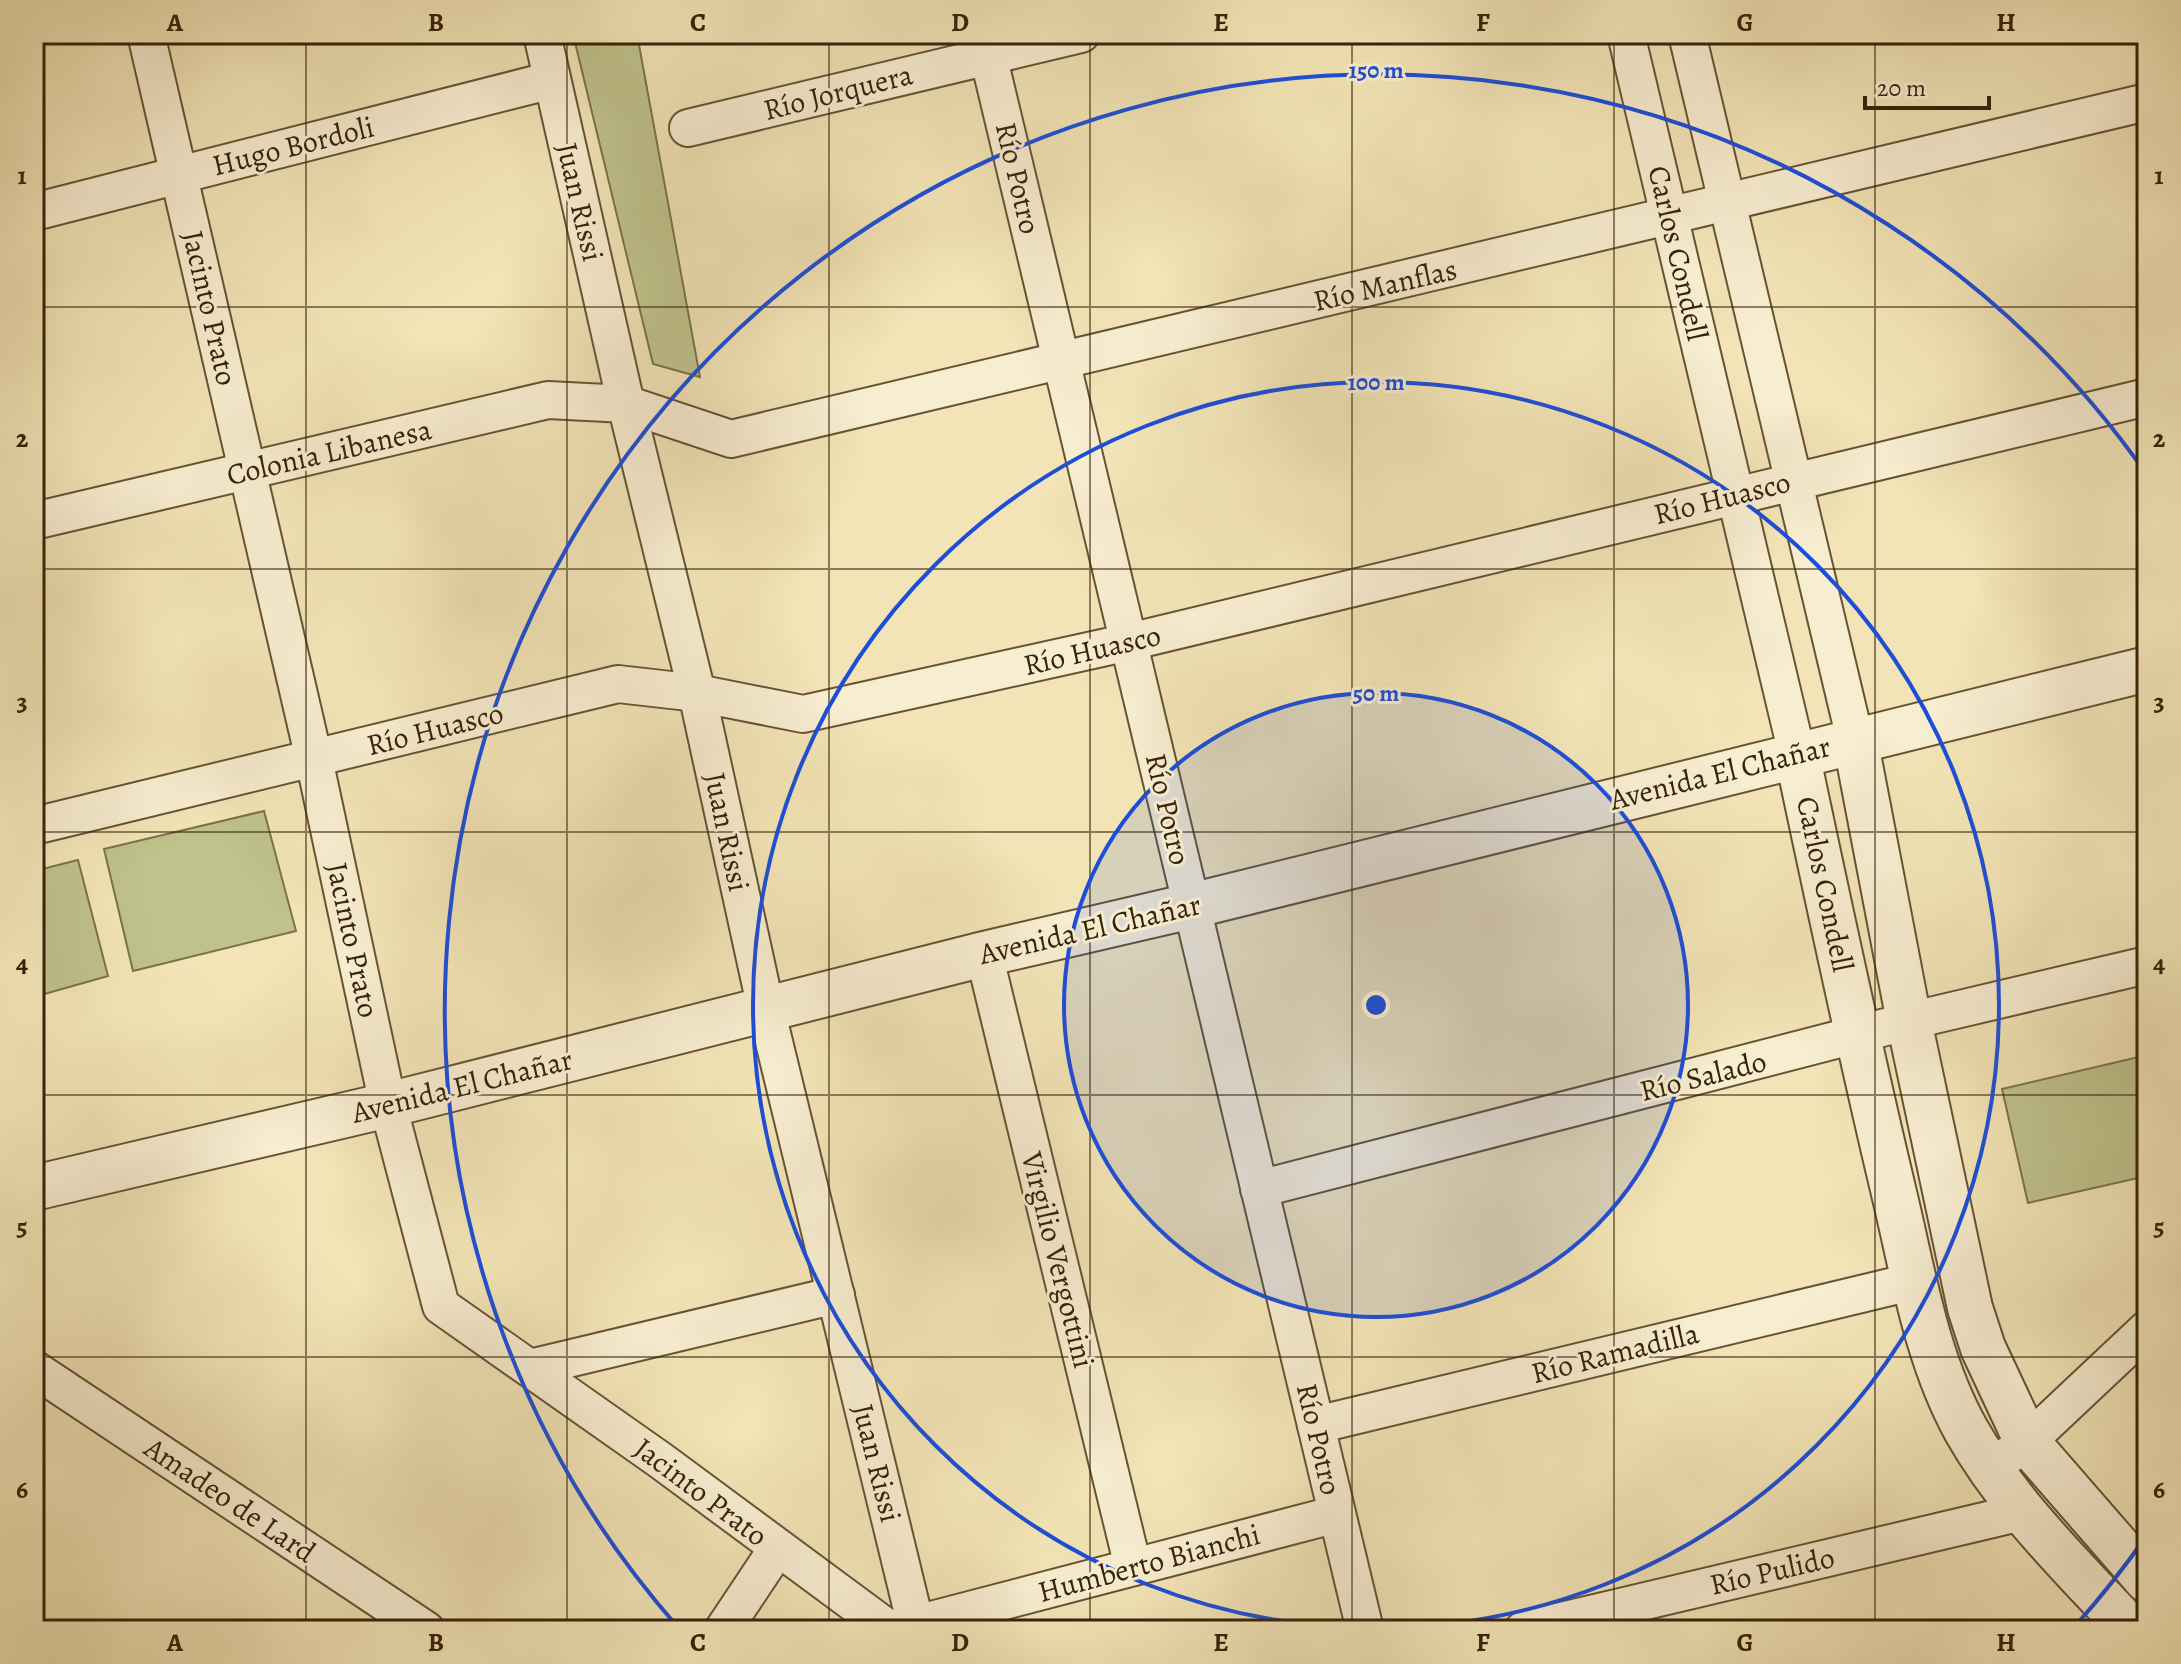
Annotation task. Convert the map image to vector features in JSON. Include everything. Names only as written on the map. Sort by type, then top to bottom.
[{"type":"street","name":"Jacinto Prato","points":[[146,34],[314,759],[388,1105],[441,1306],[777,1549],[908,1628]]},
{"type":"street","name":"Juan Rissi","points":[[542,34],[626,404],[697,693],[766,1009],[836,1295],[908,1628]]},
{"type":"street","name":"Río Jorquera","points":[[688,128],[986,45],[1081,34]]},
{"type":"street","name":"Carlos Condell","points":[[1626,34],[1797,754],[1857,1037],[1915,1281],[1944,1383],[1989,1469],[2022,1512],[2131,1630]]},
{"type":"street","name":"Carlos Condell","points":[[1687,34],[1855,739],[1909,1021],[1970,1308],[1989,1361],[2027,1442],[2147,1580]]},
{"type":"street","name":"Río Potro","points":[[986,45],[1365,1630]]},
{"type":"street","name":"Hugo Bordoli","points":[[34,212],[552,80]]},
{"type":"street","name":"Río Manflas","points":[[626,404],[731,439],[1670,218],[2147,102]]},
{"type":"street","name":"Río Huasco","points":[[34,826],[618,684],[697,693],[803,714],[1129,642],[2147,397]]},
{"type":"street","name":"Colonia Libanesa","points":[[34,521],[548,400],[626,404]]},
{"type":"street","name":"Avenida El Chañar","points":[[34,1188],[388,1105],[984,954],[1191,906],[2147,669]]},
{"type":"street","name":"Virgilio Vergottini","points":[[984,954],[1133,1567]]},
{"type":"street","name":"Río Salado","points":[[1259,1189],[1857,1037],[1909,1021],[2147,965]]},
{"type":"street","name":"Río Ramadilla","points":[[1316,1425],[1915,1281]]},
{"type":"street","points":[[530,1368],[836,1295]]},
{"type":"street","points":[[1989,1469],[2027,1442],[2147,1329]]},
{"type":"street","name":"Amadeo de Lard","points":[[34,1369],[426,1630]]},
{"type":"street","name":"Río Pulido","points":[[1523,1630],[2022,1512]]},
{"type":"street","name":"Humberto Bianchi","points":[[908,1628],[1337,1514]]},
{"type":"street","points":[[723,1630],[777,1549]]},
{"type":"green space","points":[[573,34],[637,34],[700,377],[653,364]]},
{"type":"green space","points":[[264,811],[296,931],[133,971],[104,849]]},
{"type":"green space","points":[[78,860],[108,976],[34,997],[34,871]]},
{"type":"green space","points":[[2147,1055],[2147,1176],[2028,1203],[2002,1089]]}]
